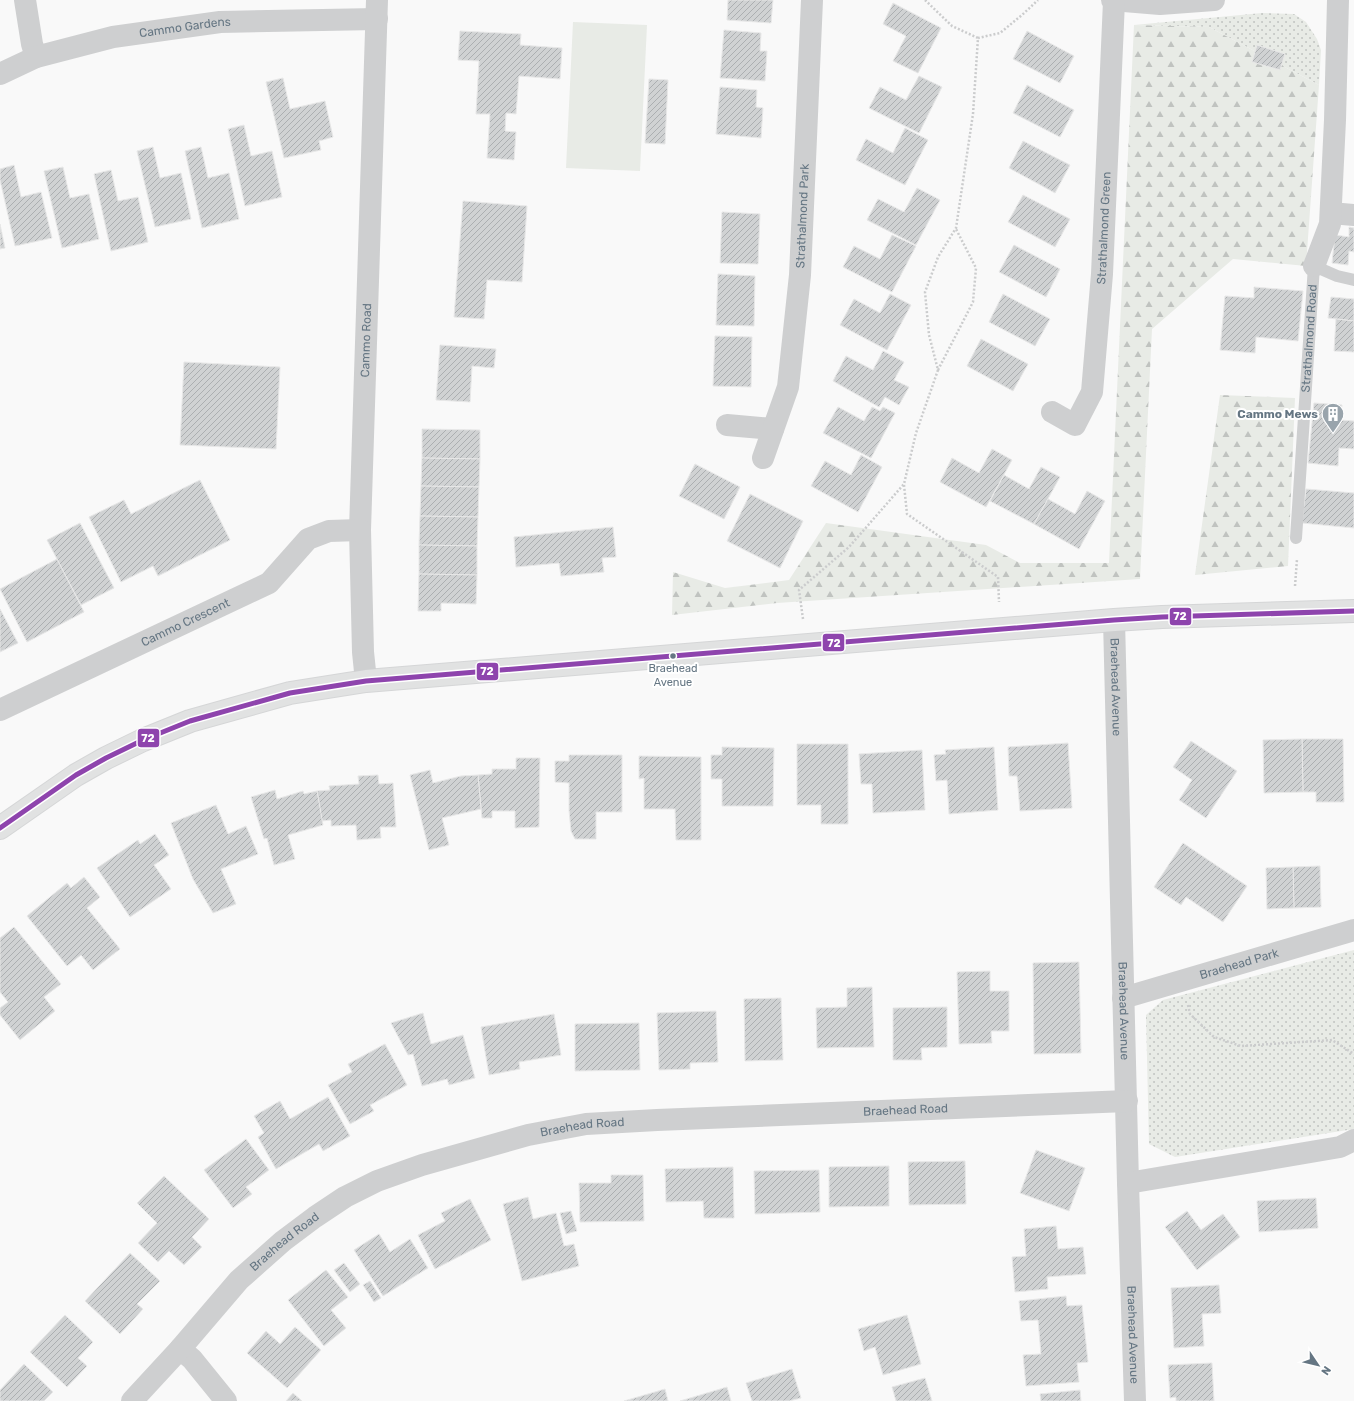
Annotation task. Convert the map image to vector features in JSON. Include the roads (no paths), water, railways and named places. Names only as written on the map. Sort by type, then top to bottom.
[{"type":"main road","points":[[0,828],[76,776],[106,758],[150,737],[190,721],[290,693],[366,682],[1114,620],[1354,611]]},
{"type":"street","points":[[25,0],[32,44],[36,57]]},
{"type":"street","name":"Strathalmond Park","points":[[763,458],[788,387],[800,275],[812,0]]},
{"type":"street","name":"Strathalmond Green","points":[[1052,412],[1075,425],[1092,392],[1102,274],[1113,0],[1160,4],[1201,1]]},
{"type":"street","name":"Strathalmond Road","points":[[1314,266],[1330,224],[1335,120],[1338,0]]},
{"type":"street","name":"Cammo Gardens","points":[[0,74],[36,57],[113,37],[220,22],[377,10]]},
{"type":"street","name":"Cammo Road","points":[[366,682],[363,652],[360,530],[377,10]]},
{"type":"street","points":[[1330,212],[1354,215]]},
{"type":"street","points":[[726,425],[773,429]]},
{"type":"street","name":"Cammo Crescent","points":[[0,710],[269,583],[308,540],[329,530],[360,530]]},
{"type":"street","name":"Braehead Avenue","points":[[1114,620],[1135,1401]]},
{"type":"street","name":"Braehead Park","points":[[1123,998],[1354,930]]},
{"type":"street","name":"Braehead Road","points":[[132,1401],[180,1349],[239,1280],[283,1240],[315,1216],[345,1197],[377,1181],[422,1165],[521,1137],[586,1124],[1127,1102]]},
{"type":"street","points":[[1128,1183],[1340,1147],[1354,1140]]},
{"type":"street","points":[[180,1349],[192,1359],[226,1401]]},
{"type":"lane","points":[[1314,266],[1338,276],[1354,280]]},
{"type":"lane","name":"Strathalmond Road","points":[[1296,538],[1314,266]]},
{"type":"place","name":"Cammo Mews","points":[[1333,434]]},
{"type":"place","name":"Braehead Avenue","points":[[673,656]]}]
